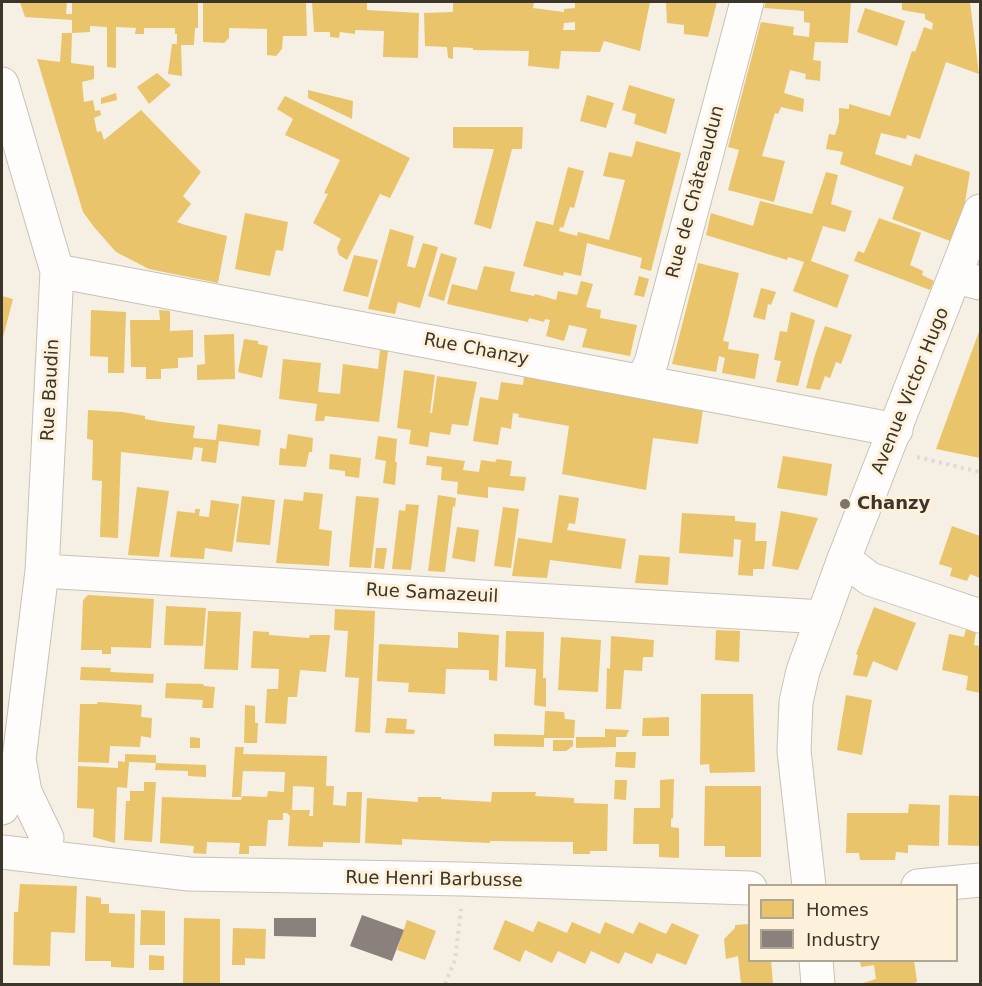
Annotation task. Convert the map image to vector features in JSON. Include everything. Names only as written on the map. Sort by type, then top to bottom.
[{"type":"street","name":"Rue de Châteaudun","points":[[642,381],[651,363],[747,2]]},
{"type":"street","name":"Rue Baudin","points":[[2,84],[8,129],[57,271],[42,571],[26,704],[10,757],[2,808]]},
{"type":"street","name":"Avenue Victor Hugo","points":[[809,884],[794,751],[796,702],[803,671],[891,440],[968,280],[981,211]]},
{"type":"street","name":"Rue Chanzy","points":[[57,271],[642,381],[891,440]]},
{"type":"street","points":[[844,559],[870,579],[981,616]]},
{"type":"street","name":"Rue Samazeuil","points":[[42,571],[823,617]]},
{"type":"street","points":[[10,757],[47,838]]},
{"type":"street","name":"Rue Henri Barbusse","points":[[2,834],[47,838],[119,866]]},
{"type":"street","name":"Rue Henri Barbusse","points":[[2,852],[209,875],[462,879],[748,888]]},
{"type":"street","points":[[931,884],[981,880]]},
{"type":"street","points":[[816,962],[819,984]]},
{"type":"path","points":[[891,440],[981,472]]},
{"type":"path","points":[[445,984],[455,960],[460,926]]},
{"type":"building: Homes","points":[[20,2],[67,2],[66,14],[72,14],[72,2],[198,2],[198,28],[195,28],[194,45],[181,45],[182,76],[168,74],[172,44],[177,44],[175,28],[144,28],[144,34],[135,34],[136,28],[116,27],[116,68],[107,67],[107,27],[90,26],[90,32],[72,33],[72,20],[25,17]]},
{"type":"building: Homes","points":[[203,2],[306,2],[307,36],[283,36],[282,49],[276,56],[267,55],[267,29],[229,28],[229,38],[224,43],[203,42]]},
{"type":"building: Homes","points":[[312,2],[367,2],[367,10],[419,13],[418,58],[383,57],[384,31],[355,30],[355,34],[340,32],[339,38],[330,37],[330,32],[314,32]]},
{"type":"building: Homes","points":[[453,2],[534,2],[533,8],[564,12],[564,9],[575,8],[575,2],[650,2],[640,51],[604,41],[600,52],[561,51],[559,69],[528,66],[529,51],[473,50],[473,48],[453,47],[453,59],[448,58],[447,47],[425,46],[424,13],[453,12]],"holes":[[[575,22],[575,30],[563,30],[564,23]]]},
{"type":"building: Homes","points":[[666,2],[717,2],[708,37],[684,34],[684,25],[667,23]]},
{"type":"building: Homes","points":[[766,2],[851,2],[848,43],[815,42],[813,60],[821,61],[820,81],[805,79],[806,74],[790,70],[784,93],[804,99],[803,112],[781,107],[778,114],[775,113],[762,156],[785,161],[774,202],[728,190],[739,150],[728,147],[761,22],[794,27],[793,35],[809,37],[810,23],[804,22],[804,11],[764,8]]},
{"type":"building: Homes","points":[[902,2],[970,2],[979,74],[946,62],[920,139],[907,135],[906,139],[881,133],[875,154],[911,166],[915,154],[970,172],[964,208],[950,241],[892,219],[904,187],[840,164],[843,152],[826,149],[829,134],[835,135],[839,122],[839,108],[849,109],[849,104],[890,116],[912,51],[915,52],[924,27],[932,30],[933,23],[925,19],[925,14],[902,10]]},
{"type":"building: Homes","points":[[865,8],[905,21],[897,46],[857,32]]},
{"type":"building: Homes","points":[[62,33],[72,33],[71,63],[94,66],[94,79],[82,82],[84,102],[93,100],[95,111],[100,110],[101,115],[94,118],[97,132],[101,131],[104,140],[141,110],[201,172],[183,196],[191,204],[177,222],[227,236],[218,283],[149,269],[116,252],[83,212],[37,59],[60,62]]},
{"type":"building: Homes","points":[[157,73],[171,85],[149,104],[137,87]]},
{"type":"building: Homes","points":[[629,85],[675,99],[666,134],[634,124],[636,114],[622,110]]},
{"type":"building: Homes","points":[[308,90],[353,101],[352,119],[308,98]]},
{"type":"building: Homes","points":[[116,93],[117,100],[101,104],[101,98]]},
{"type":"building: Homes","points":[[587,95],[614,103],[606,128],[580,121]]},
{"type":"building: Homes","points":[[285,96],[410,158],[390,198],[380,194],[347,260],[339,255],[337,248],[341,239],[313,223],[328,194],[324,193],[340,160],[285,135],[293,119],[277,109]]},
{"type":"building: Homes","points":[[453,127],[523,127],[522,149],[512,149],[491,229],[474,224],[494,149],[453,148]]},
{"type":"building: Homes","points":[[636,141],[681,153],[651,271],[640,268],[642,258],[587,243],[581,276],[564,272],[563,276],[523,266],[536,221],[553,225],[568,167],[584,171],[574,208],[570,207],[563,228],[560,227],[559,231],[577,236],[578,232],[609,240],[625,180],[603,176],[609,152],[632,157]]},
{"type":"building: Homes","points":[[826,172],[838,175],[831,204],[852,211],[845,232],[823,226],[811,261],[849,275],[837,308],[793,291],[804,262],[788,257],[787,260],[706,235],[711,213],[753,226],[760,201],[812,214]]},
{"type":"building: Homes","points":[[245,213],[288,222],[283,251],[276,250],[270,276],[235,269]]},
{"type":"building: Homes","points":[[879,218],[921,233],[910,265],[923,271],[922,275],[934,281],[930,290],[854,261],[858,251],[864,253]]},
{"type":"building: Homes","points":[[390,229],[414,236],[407,266],[415,268],[423,243],[438,247],[420,308],[398,302],[395,314],[368,309]]},
{"type":"building: Homes","points":[[441,253],[457,258],[444,301],[428,296]]},
{"type":"building: Homes","points":[[354,255],[378,260],[368,297],[343,291]]},
{"type":"building: Homes","points":[[698,263],[739,273],[723,341],[729,342],[728,349],[759,354],[755,379],[722,373],[725,358],[719,356],[716,372],[672,364]]},
{"type":"building: Homes","points":[[484,266],[515,272],[510,291],[534,296],[535,294],[556,300],[558,291],[577,295],[581,281],[593,284],[586,307],[601,310],[600,318],[637,325],[630,356],[582,347],[587,329],[569,325],[564,341],[546,336],[550,320],[545,319],[544,322],[529,318],[528,322],[447,304],[452,284],[477,290]]},
{"type":"building: Homes","points":[[639,276],[649,279],[644,297],[634,295]]},
{"type":"building: Homes","points":[[761,288],[776,292],[771,305],[768,304],[765,320],[753,317]]},
{"type":"building: Homes","points":[[2,296],[13,299],[2,341]]},
{"type":"building: Homes","points":[[91,310],[126,312],[124,373],[108,373],[108,357],[90,356]]},
{"type":"building: Homes","points":[[159,310],[170,311],[170,331],[193,330],[193,357],[178,358],[178,368],[161,369],[161,379],[146,379],[146,367],[131,367],[130,320],[160,320]]},
{"type":"building: Homes","points":[[791,312],[815,320],[798,386],[776,382],[781,361],[774,360],[780,331],[787,332]]},
{"type":"building: Homes","points":[[825,326],[852,335],[841,364],[836,362],[830,378],[825,376],[820,390],[806,388],[815,355]]},
{"type":"building: Homes","points":[[980,329],[980,458],[936,449]]},
{"type":"building: Homes","points":[[234,334],[235,379],[197,380],[197,365],[205,364],[204,335]]},
{"type":"building: Homes","points":[[244,339],[258,341],[258,344],[268,346],[262,378],[238,372]]},
{"type":"building: Homes","points":[[380,350],[388,351],[379,422],[325,416],[324,421],[315,421],[317,404],[279,399],[283,359],[321,363],[318,392],[340,394],[343,364],[378,369]]},
{"type":"building: Homes","points":[[404,370],[435,375],[430,413],[432,413],[437,376],[477,382],[468,426],[452,424],[450,435],[430,432],[428,447],[409,444],[411,430],[397,428]]},
{"type":"building: Homes","points":[[524,376],[703,409],[698,444],[653,438],[646,490],[562,474],[569,426],[518,417],[519,414],[513,413],[511,429],[501,427],[498,445],[473,441],[480,397],[498,400],[501,382],[523,385]]},
{"type":"building: Homes","points":[[88,410],[122,412],[145,416],[145,419],[195,426],[193,438],[216,440],[218,424],[261,430],[259,446],[219,441],[216,463],[201,461],[203,448],[194,447],[192,460],[121,452],[118,538],[100,537],[102,481],[92,480],[93,440],[87,439]]},
{"type":"building: Homes","points":[[288,434],[313,438],[312,452],[309,452],[306,467],[279,465],[280,448],[286,449]]},
{"type":"building: Homes","points":[[378,436],[397,439],[395,485],[383,483],[386,461],[375,459]]},
{"type":"building: Homes","points":[[330,454],[361,458],[359,478],[345,476],[345,471],[329,469]]},
{"type":"building: Homes","points":[[427,456],[465,461],[463,470],[479,472],[481,460],[512,461],[510,476],[526,477],[524,491],[488,487],[488,498],[457,494],[458,482],[441,480],[442,467],[426,465]]},
{"type":"building: Homes","points":[[783,456],[832,464],[827,496],[777,488]]},
{"type":"building: Homes","points":[[137,487],[169,491],[159,557],[128,555]]},
{"type":"building: Homes","points":[[304,492],[323,494],[319,529],[332,531],[329,566],[276,563],[284,499],[303,501]]},
{"type":"building: Homes","points":[[438,495],[456,498],[445,572],[428,571]]},
{"type":"building: Homes","points":[[559,495],[579,498],[575,524],[569,523],[567,530],[626,539],[621,569],[550,560],[547,578],[512,576],[518,538],[552,543]]},
{"type":"building: Homes","points":[[242,496],[275,500],[270,545],[236,542]]},
{"type":"building: Homes","points":[[356,496],[379,498],[371,568],[349,567]]},
{"type":"building: Homes","points":[[211,500],[239,504],[232,552],[205,548],[204,559],[170,557],[177,511],[195,513],[195,509],[200,509],[199,516],[209,517]]},
{"type":"building: Homes","points":[[406,504],[419,505],[411,570],[392,569],[399,510],[405,511]]},
{"type":"building: Homes","points":[[503,507],[519,509],[511,568],[494,566]]},
{"type":"building: Homes","points":[[781,511],[818,518],[798,570],[772,566]]},
{"type":"building: Homes","points":[[682,513],[735,516],[735,521],[756,523],[755,541],[767,541],[764,569],[753,569],[753,576],[738,575],[741,540],[734,539],[733,557],[679,553]]},
{"type":"building: Homes","points":[[952,526],[980,536],[980,578],[970,574],[967,581],[950,576],[952,568],[939,564]]},
{"type":"building: Homes","points":[[457,527],[479,530],[475,562],[452,558]]},
{"type":"building: Homes","points":[[376,548],[387,548],[384,569],[374,568]]},
{"type":"building: Homes","points":[[639,555],[670,557],[668,585],[635,583]]},
{"type":"building: Homes","points":[[88,595],[154,599],[151,648],[111,647],[111,654],[102,654],[102,650],[81,650],[83,600]]},
{"type":"building: Homes","points":[[166,606],[206,608],[203,646],[164,645]]},
{"type":"building: Homes","points":[[874,607],[916,623],[897,671],[873,661],[867,677],[853,675],[858,655],[856,654]]},
{"type":"building: Homes","points":[[335,609],[375,611],[370,733],[355,732],[359,678],[345,677],[348,631],[334,630]]},
{"type":"building: Homes","points":[[208,611],[241,612],[238,670],[204,669]]},
{"type":"building: Homes","points":[[966,629],[976,631],[974,645],[980,646],[980,693],[966,690],[968,676],[942,670],[949,634],[964,637]]},
{"type":"building: Homes","points":[[716,630],[740,631],[739,662],[715,660]]},
{"type":"building: Homes","points":[[253,631],[269,632],[269,635],[309,638],[310,635],[330,635],[326,672],[300,670],[297,697],[288,697],[286,724],[265,723],[267,689],[278,689],[279,669],[251,668]]},
{"type":"building: Homes","points":[[506,631],[544,632],[543,678],[546,678],[546,707],[534,705],[536,669],[505,667]]},
{"type":"building: Homes","points":[[458,632],[499,635],[497,681],[489,680],[489,670],[446,669],[445,694],[408,692],[409,683],[377,681],[379,644],[458,648]]},
{"type":"building: Homes","points":[[611,636],[654,640],[653,657],[643,657],[642,671],[624,670],[621,709],[606,709],[607,668],[610,669]]},
{"type":"building: Homes","points":[[561,637],[601,640],[598,692],[558,690]]},
{"type":"building: Homes","points":[[81,667],[111,668],[110,672],[154,674],[153,683],[80,680]]},
{"type":"building: Homes","points":[[166,683],[203,684],[215,687],[213,708],[202,708],[203,700],[165,698]]},
{"type":"building: Homes","points":[[701,694],[753,694],[755,772],[710,773],[709,764],[700,765]]},
{"type":"building: Homes","points":[[846,695],[872,700],[862,755],[837,750]]},
{"type":"building: Homes","points":[[98,702],[142,705],[141,717],[152,718],[151,738],[141,736],[140,747],[110,746],[109,763],[78,762],[80,704],[97,704]]},
{"type":"building: Homes","points":[[245,705],[255,706],[255,723],[258,723],[257,743],[244,743]]},
{"type":"building: Homes","points":[[545,711],[564,712],[565,719],[575,720],[574,738],[544,738],[544,747],[494,746],[494,734],[544,735]]},
{"type":"building: Homes","points":[[669,717],[669,736],[642,736],[643,718]]},
{"type":"building: Homes","points":[[387,718],[407,719],[406,729],[415,730],[414,734],[385,733]]},
{"type":"building: Homes","points":[[605,729],[629,730],[626,737],[616,737],[616,747],[576,748],[576,737],[605,737]]},
{"type":"building: Homes","points":[[190,737],[200,738],[200,748],[190,748]]},
{"type":"building: Homes","points":[[553,740],[573,740],[573,746],[566,751],[553,751]]},
{"type":"building: Homes","points":[[235,747],[244,747],[243,754],[327,756],[326,786],[334,786],[333,805],[346,806],[347,792],[362,792],[360,843],[323,842],[323,847],[288,846],[290,816],[283,813],[283,820],[268,820],[266,846],[249,846],[249,854],[239,854],[240,843],[207,842],[206,854],[193,853],[194,846],[160,843],[162,797],[241,800],[242,796],[267,797],[268,791],[284,792],[285,772],[243,771],[241,797],[232,797]],"holes":[[[293,786],[314,787],[313,816],[309,816],[310,810],[292,810]]]},
{"type":"building: Homes","points":[[616,752],[636,752],[635,768],[615,767]]},
{"type":"building: Homes","points":[[125,754],[156,755],[156,763],[129,762],[127,788],[117,787],[115,843],[93,837],[94,809],[77,808],[78,766],[118,768],[118,761],[125,762]]},
{"type":"building: Homes","points":[[156,763],[206,765],[206,777],[188,776],[188,771],[155,770]]},
{"type":"building: Homes","points":[[674,779],[671,827],[679,828],[679,858],[659,857],[659,844],[633,844],[634,808],[660,808],[660,780]]},
{"type":"building: Homes","points":[[615,780],[627,780],[626,800],[614,799]]},
{"type":"building: Homes","points":[[144,782],[156,782],[152,842],[124,840],[126,801],[130,801],[130,791],[144,791]]},
{"type":"building: Homes","points":[[705,786],[761,786],[761,857],[725,857],[725,846],[704,846]]},
{"type":"building: Homes","points":[[492,792],[536,792],[535,796],[574,798],[574,803],[608,804],[607,851],[573,854],[573,842],[490,841],[490,843],[402,839],[402,845],[365,843],[367,798],[418,802],[418,797],[441,797],[441,799],[491,802]]},
{"type":"building: Homes","points":[[949,795],[980,796],[980,846],[948,845]]},
{"type":"building: Homes","points":[[909,804],[940,805],[939,846],[908,845],[908,853],[896,852],[895,860],[860,860],[859,853],[846,853],[847,813],[908,813]]},
{"type":"building: Homes","points":[[20,884],[77,886],[75,933],[51,932],[50,966],[13,965],[14,912],[18,912]]},
{"type":"building: Homes","points":[[86,896],[101,898],[101,904],[109,904],[109,913],[135,914],[134,968],[111,967],[111,961],[85,961]]},
{"type":"building: Homes","points":[[141,910],[165,911],[165,945],[140,945]]},
{"type":"building: Homes","points":[[184,918],[220,919],[220,984],[183,984]]},
{"type":"building: Homes","points":[[407,920],[436,931],[425,960],[397,950]]},
{"type":"building: Homes","points":[[505,920],[533,932],[538,921],[567,933],[572,922],[600,934],[605,922],[633,934],[639,922],[666,934],[672,923],[699,935],[686,965],[657,953],[652,964],[625,952],[619,964],[591,951],[585,964],[558,951],[552,963],[525,950],[520,962],[493,949]]},
{"type":"building: Homes","points":[[748,924],[748,962],[771,962],[773,984],[741,984],[738,956],[726,959],[724,939],[735,928],[735,925]]},
{"type":"building: Homes","points":[[233,928],[266,929],[265,959],[245,958],[245,965],[232,965]]},
{"type":"building: Homes","points":[[149,955],[164,956],[164,970],[149,970]]},
{"type":"building: Homes","points":[[860,962],[914,962],[917,982],[863,984],[876,979],[874,965],[861,967]]},
{"type":"building: Industry","points":[[362,915],[404,930],[392,961],[350,946]]},
{"type":"building: Industry","points":[[274,918],[316,918],[316,937],[274,936]]},
{"type":"place","name":"Chanzy","points":[[845,504]]}]
